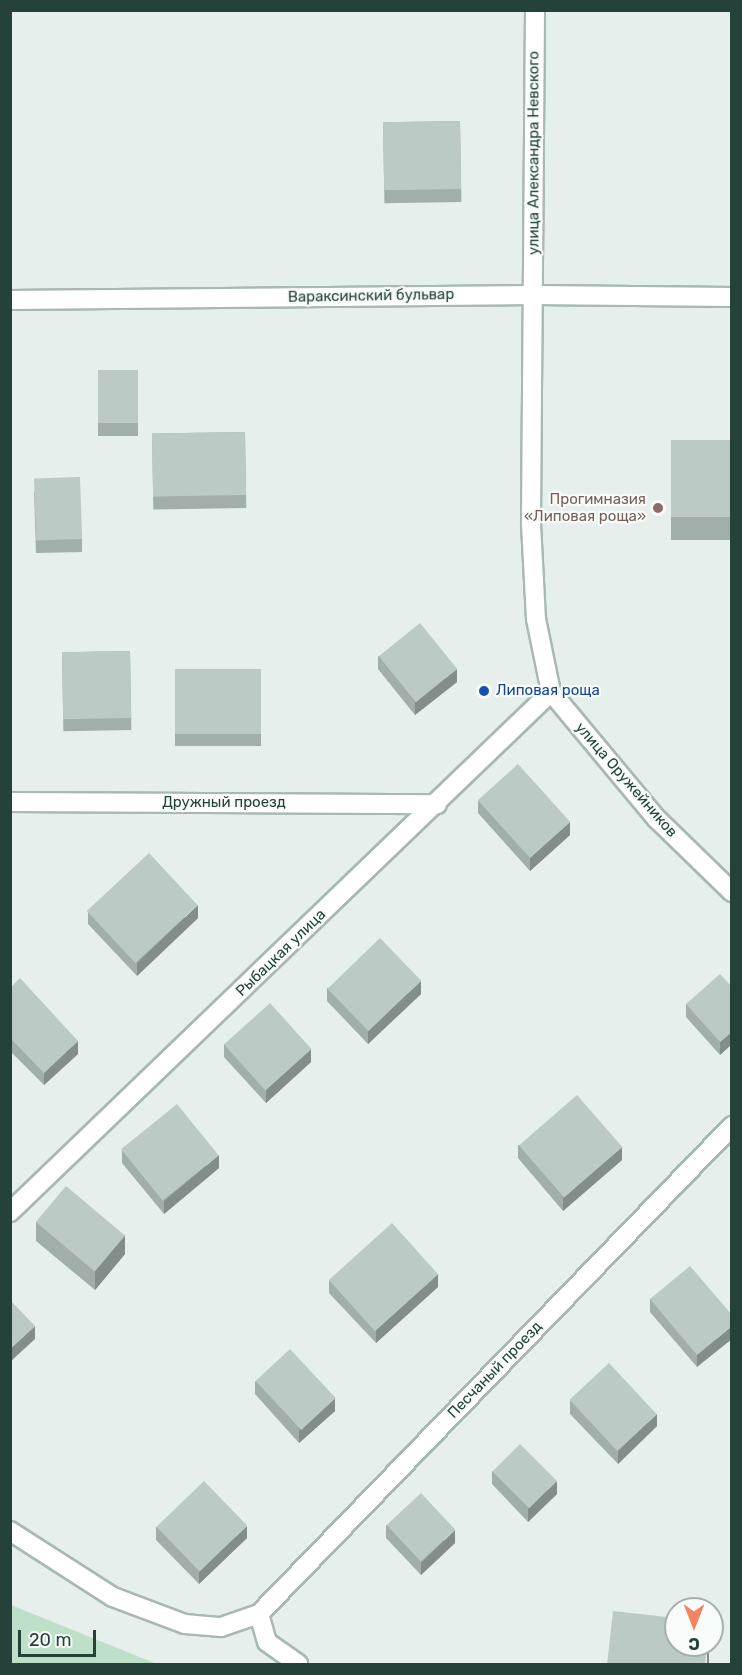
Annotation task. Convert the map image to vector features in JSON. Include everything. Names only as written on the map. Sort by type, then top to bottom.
[{"type":"street","name":"улица Александра Невского","points":[[534,295],[535,10]]},
{"type":"street","name":"Вараксинский бульвар","points":[[10,300],[534,295],[732,297]]},
{"type":"street","name":"улица Оружейников","points":[[534,295],[531,524],[537,619],[551,692],[657,819],[732,892]]},
{"type":"street","name":"Рыбацкая улица","points":[[10,1212],[551,692]]},
{"type":"street","name":"Дружный проезд","points":[[10,802],[437,804]]},
{"type":"street","name":"Песчаный проезд","points":[[259,1614],[732,1126]]},
{"type":"street","points":[[10,1531],[113,1598],[185,1624],[221,1627],[259,1614],[267,1642],[298,1665]]},
{"type":"green space","points":[[11,1605],[157,1664],[11,1664]]},
{"type":"building","points":[[460,121],[461,189],[384,190],[383,122]]},
{"type":"building","points":[[98,370],[138,370],[138,423],[98,423]]},
{"type":"building","points":[[245,432],[246,495],[153,497],[152,434]]},
{"type":"building","points":[[671,440],[732,440],[732,517],[671,517]]},
{"type":"building","points":[[80,477],[82,539],[36,541],[34,479]]},
{"type":"building","points":[[420,623],[457,669],[416,702],[379,656]]},
{"type":"building","points":[[130,651],[131,718],[63,719],[62,652]]},
{"type":"building","points":[[175,669],[261,669],[261,734],[175,734]]},
{"type":"building","points":[[518,764],[570,822],[530,858],[478,800]]},
{"type":"building","points":[[149,853],[197,905],[135,963],[87,911]]},
{"type":"building","points":[[380,938],[421,980],[368,1031],[327,989]]},
{"type":"building","points":[[720,974],[732,987],[732,1032],[720,1042],[686,1004]]},
{"type":"building","points":[[20,978],[78,1041],[44,1073],[10,1038],[10,988]]},
{"type":"building","points":[[270,1003],[311,1049],[265,1091],[224,1044]]},
{"type":"building","points":[[577,1095],[622,1147],[564,1198],[519,1146]]},
{"type":"building","points":[[177,1104],[219,1155],[163,1201],[121,1149]]},
{"type":"building","points":[[66,1186],[125,1235],[95,1271],[36,1222]]},
{"type":"building","points":[[392,1223],[438,1274],[375,1331],[329,1280]]},
{"type":"building","points":[[690,1266],[732,1315],[732,1326],[697,1355],[650,1299]]},
{"type":"building","points":[[10,1300],[35,1326],[10,1349]]},
{"type":"building","points":[[290,1349],[336,1398],[301,1430],[256,1381]]},
{"type":"building","points":[[609,1363],[657,1414],[617,1451],[570,1400]]},
{"type":"building","points":[[520,1444],[557,1481],[529,1508],[492,1472]]},
{"type":"building","points":[[204,1481],[247,1526],[200,1571],[157,1527]]},
{"type":"building","points":[[421,1493],[455,1530],[421,1562],[387,1525]]},
{"type":"building","points":[[613,1611],[664,1617],[664,1657],[706,1657],[705,1665],[607,1665]]},
{"type":"place","name":"Прогимназия «Липовая роща»","points":[[658,508]]},
{"type":"place","name":"Липовая роща","points":[[484,691]]}]
